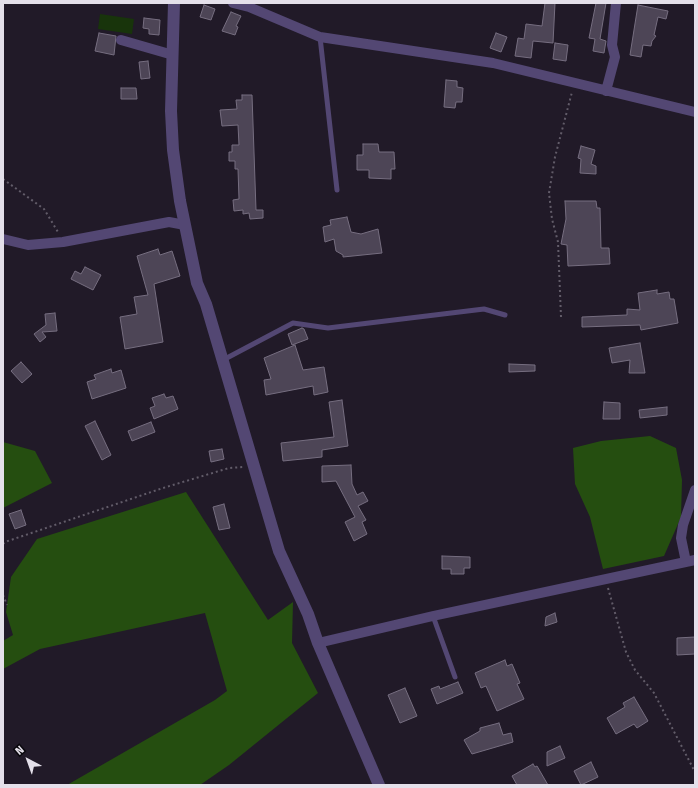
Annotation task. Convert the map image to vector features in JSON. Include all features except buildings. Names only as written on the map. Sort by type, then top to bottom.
[{"type":"street","points":[[174,3],[171,111],[172,150],[197,283],[206,304],[280,551],[308,614],[318,643],[378,785]]},
{"type":"street","points":[[233,3],[249,7],[320,37],[493,63],[574,81],[606,91],[695,112]]},
{"type":"street","points":[[606,91],[615,57],[612,45],[616,3]]},
{"type":"street","points":[[121,40],[173,55]]},
{"type":"street","points":[[3,239],[28,245],[63,242],[169,222],[185,224]]},
{"type":"street","points":[[318,643],[432,616],[691,561],[681,538],[685,519],[695,490]]},
{"type":"lane","points":[[320,37],[336,190]]},
{"type":"lane","points":[[222,360],[293,323],[328,328],[484,309],[505,315]]},
{"type":"lane","points":[[432,616],[455,677]]},
{"type":"path","points":[[561,317],[558,242],[552,219],[549,193],[555,157],[574,81]]},
{"type":"path","points":[[3,179],[44,209],[63,242]]},
{"type":"path","points":[[3,544],[5,542],[162,488],[229,468],[254,465]]},
{"type":"path","points":[[606,579],[626,652],[635,670],[654,693],[695,772]]},
{"type":"path","points":[[3,595],[7,605]]},
{"type":"green space","points":[[100,14],[134,19],[132,34],[98,29]]},
{"type":"green space","points":[[650,436],[676,448],[682,480],[681,517],[664,556],[603,569],[590,517],[575,484],[573,448],[601,441]]},
{"type":"green space","points":[[3,442],[35,451],[52,483],[3,508]]},
{"type":"green space","points":[[186,492],[268,620],[293,602],[292,643],[318,693],[229,765],[200,785],[67,785],[215,700],[227,691],[205,613],[40,649],[3,669],[3,641],[13,635],[6,612],[11,577],[37,539]]}]
